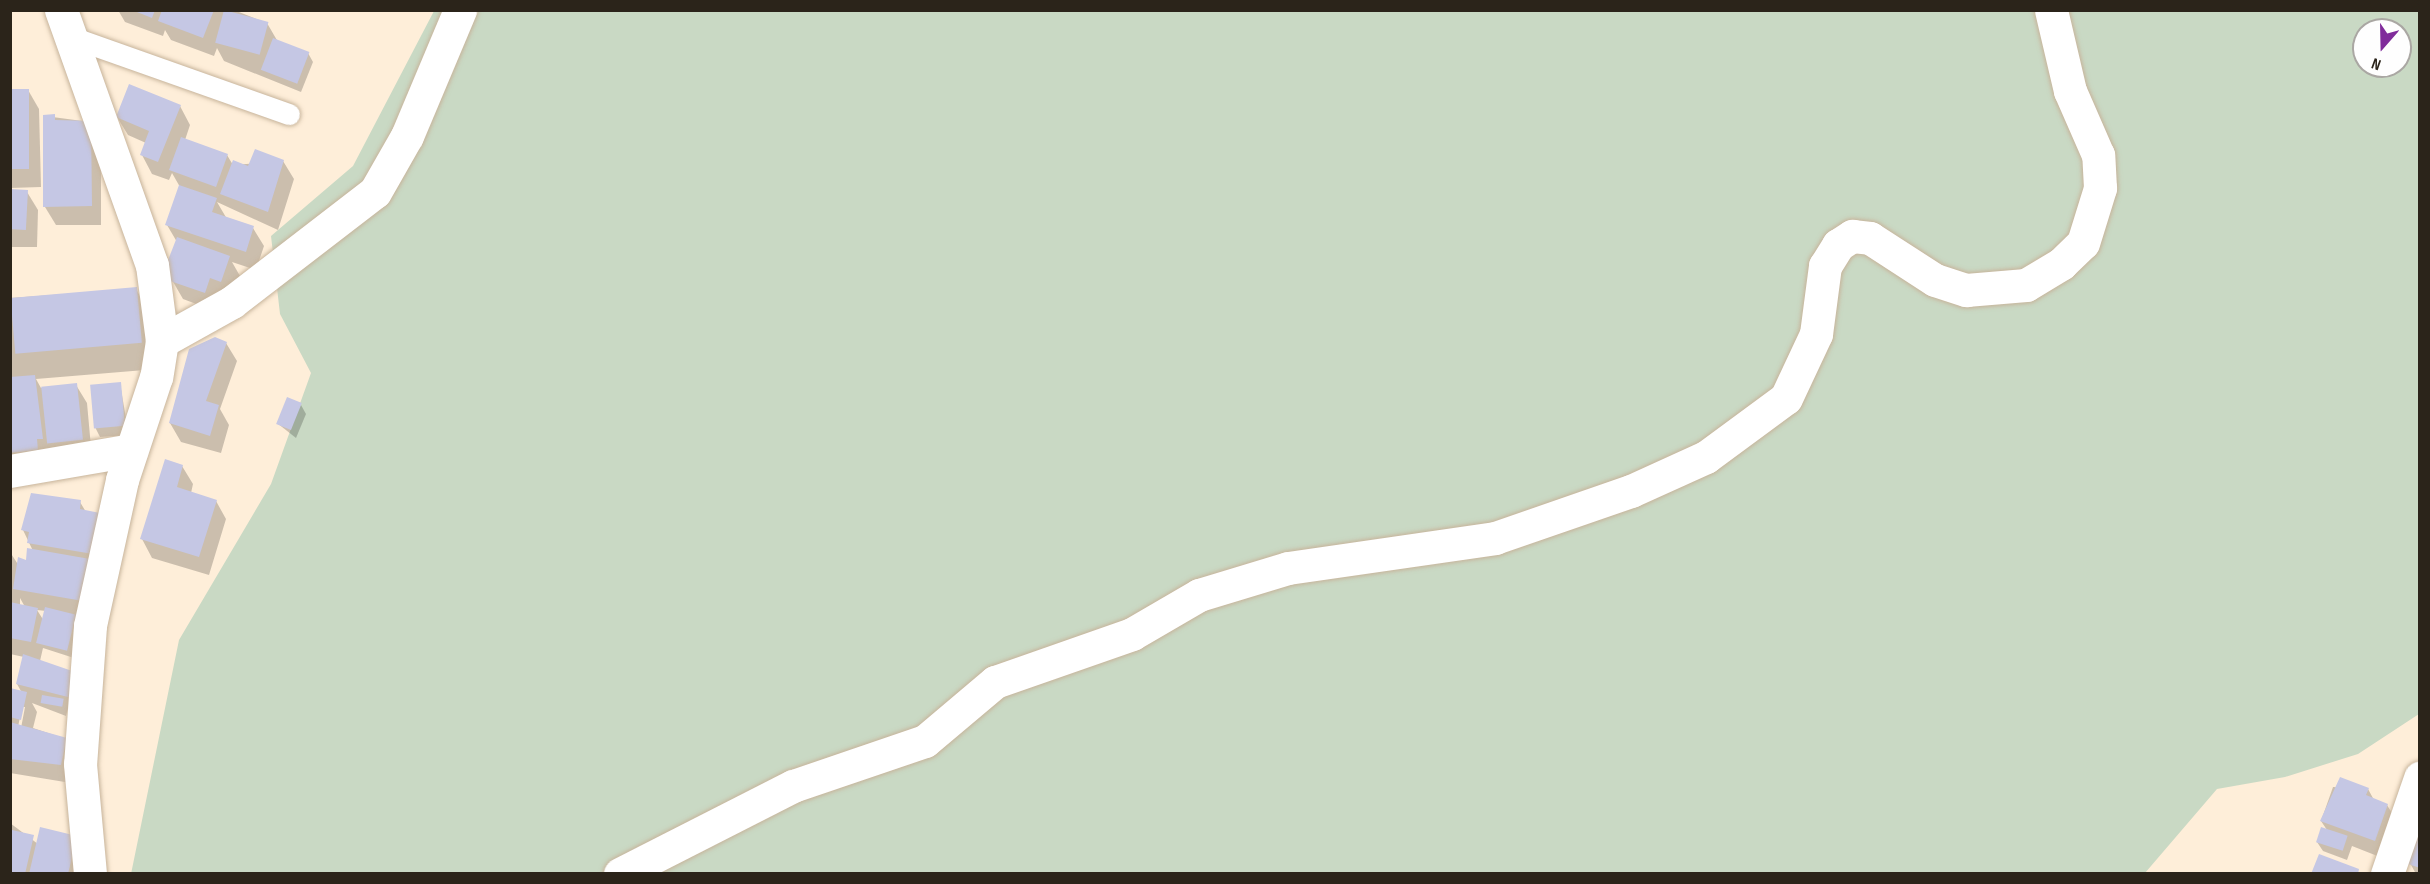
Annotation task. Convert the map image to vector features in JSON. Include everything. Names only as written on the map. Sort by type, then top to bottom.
[{"type":"street","points":[[162,340],[232,302],[375,192],[407,136],[460,10]]},
{"type":"street","points":[[620,873],[793,786],[925,741],[995,682],[1132,634],[1199,595],[1288,568],[1496,538],[1632,491],[1706,457],[1750,429],[1786,398],[1816,334],[1825,266],[1838,245],[1852,236],[1870,238],[1935,280],[1966,290],[2026,285],[2061,264],[2083,243],[2100,188],[2098,155],[2070,91],[2051,10]]},
{"type":"street","points":[[68,24],[152,265],[162,340],[104,552],[82,701],[80,764],[90,873]]},
{"type":"street","points":[[10,471],[131,450]]},
{"type":"street","points":[[2387,873],[2420,778]]},
{"type":"lane","points":[[68,24],[289,114]]},
{"type":"green space","points":[[434,11],[2419,11],[2419,714],[2358,754],[2285,777],[2217,789],[2145,873],[131,874],[179,640],[271,484],[311,373],[280,314],[271,236],[353,166]]},
{"type":"building","points":[[132,10],[155,10],[152,18]]},
{"type":"building","points":[[162,10],[214,10],[203,38],[158,21]]},
{"type":"building","points":[[224,10],[268,22],[260,55],[215,43]]},
{"type":"building","points":[[273,38],[309,52],[297,84],[261,70]]},
{"type":"building","points":[[129,84],[181,105],[158,162],[140,155],[149,131],[116,117]]},
{"type":"building","points":[[10,89],[29,89],[29,169],[10,169]]},
{"type":"building","points":[[55,114],[55,120],[91,121],[92,206],[43,207],[43,115]]},
{"type":"building","points":[[181,137],[228,154],[216,187],[169,170]]},
{"type":"building","points":[[255,149],[284,160],[268,212],[220,194],[233,160],[248,166]]},
{"type":"building","points":[[179,185],[217,198],[212,212],[254,226],[246,252],[165,225]]},
{"type":"building","points":[[10,189],[28,190],[26,230],[10,229]]},
{"type":"building","points":[[177,237],[230,256],[221,282],[210,278],[205,293],[170,281],[165,268]]},
{"type":"building","points":[[137,287],[142,343],[15,354],[10,298]]},
{"type":"building","points":[[215,337],[227,342],[206,401],[219,405],[210,436],[169,423],[189,349]]},
{"type":"building","points":[[35,375],[43,439],[37,439],[38,450],[10,453],[10,377]]},
{"type":"building","points":[[121,382],[125,426],[94,429],[90,385]]},
{"type":"building","points":[[77,383],[83,440],[47,443],[41,387]]},
{"type":"building","points":[[287,397],[302,403],[291,430],[276,424]]},
{"type":"building","points":[[165,459],[183,465],[177,487],[217,500],[199,557],[140,539]]},
{"type":"building","points":[[31,493],[81,500],[80,509],[100,513],[93,554],[27,543],[29,532],[21,530]]},
{"type":"building","points":[[27,548],[90,559],[83,601],[13,589],[18,557],[26,560]]},
{"type":"building","points":[[10,602],[38,608],[31,642],[10,638]]},
{"type":"building","points":[[45,607],[76,615],[67,651],[36,643]]},
{"type":"building","points":[[23,654],[78,673],[72,698],[16,684]]},
{"type":"building","points":[[10,688],[27,692],[21,720],[10,717]]},
{"type":"building","points":[[42,695],[64,699],[62,707],[41,703]]},
{"type":"building","points":[[10,722],[67,738],[61,765],[10,759]]},
{"type":"building","points":[[2340,777],[2369,788],[2366,795],[2388,804],[2375,841],[2320,821]]},
{"type":"building","points":[[10,822],[12,830],[34,835],[25,874],[10,874]]},
{"type":"building","points":[[40,827],[77,836],[68,874],[29,874]]},
{"type":"building","points":[[2321,827],[2348,836],[2343,851],[2316,842]]},
{"type":"building","points":[[2420,833],[2420,868],[2408,864]]},
{"type":"building","points":[[2319,854],[2359,869],[2358,874],[2311,874]]}]
